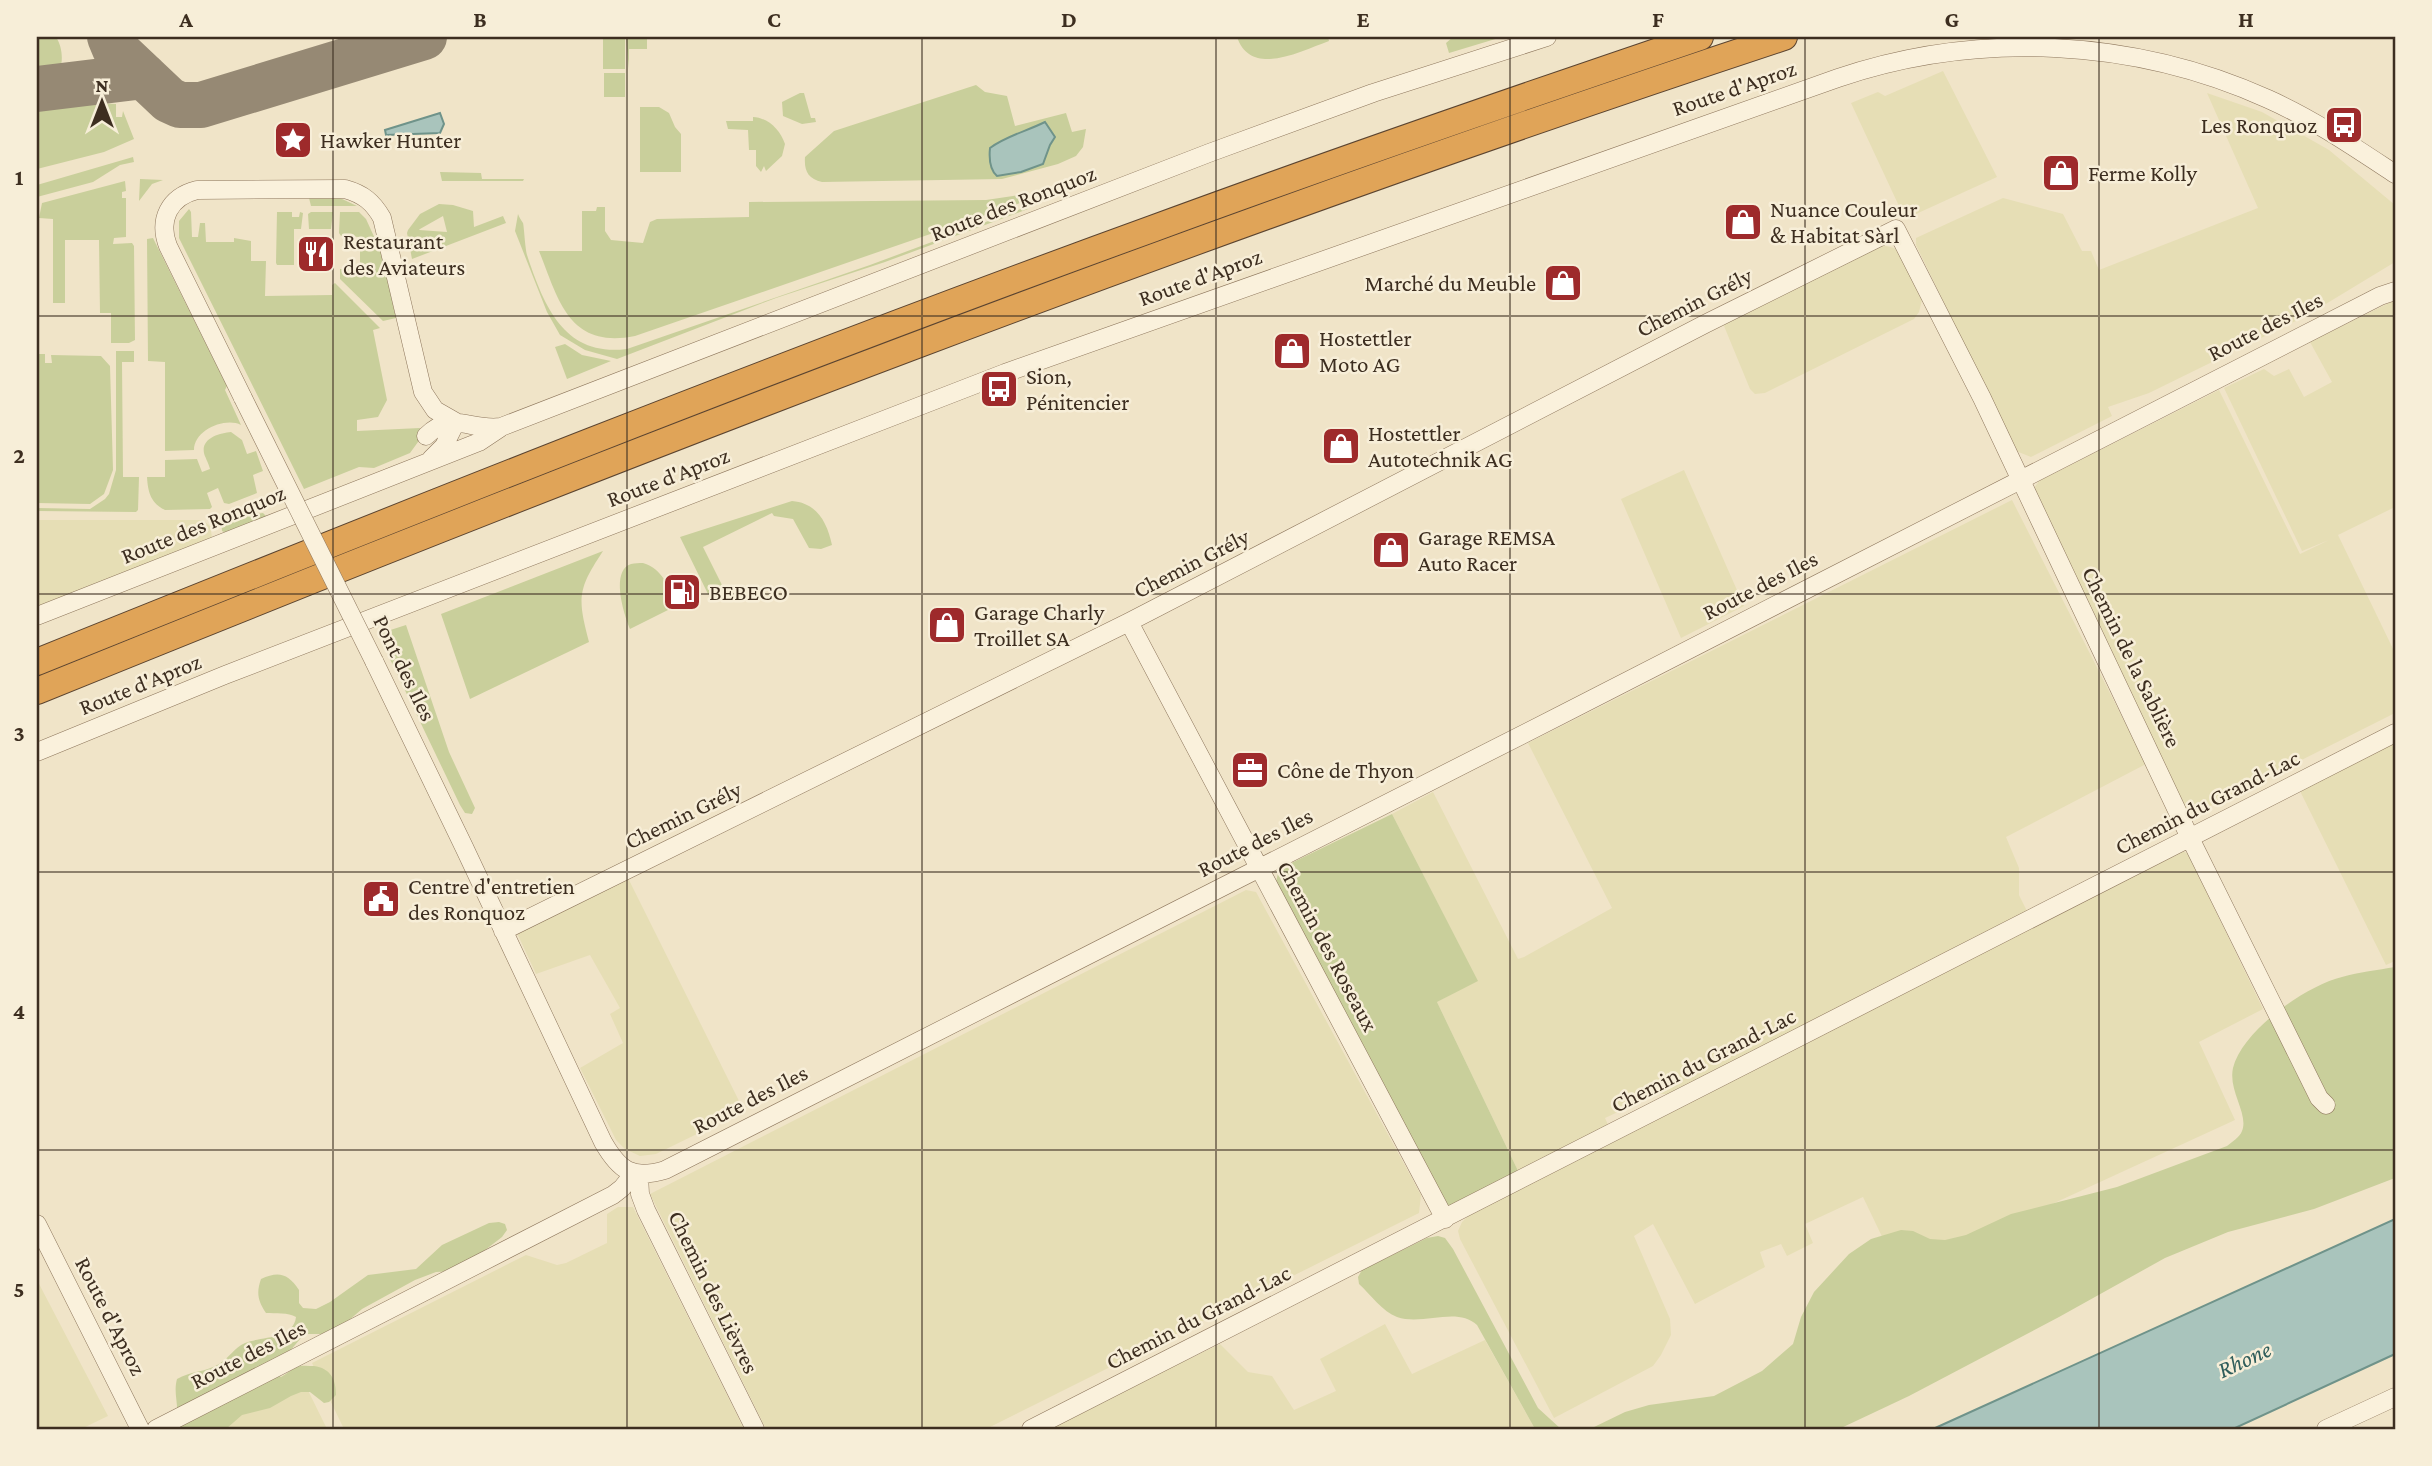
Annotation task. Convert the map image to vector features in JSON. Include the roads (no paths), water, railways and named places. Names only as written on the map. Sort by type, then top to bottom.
[{"type":"highway","points":[[37,662],[570,450],[884,329],[1339,162],[1700,37]]},
{"type":"highway","points":[[37,691],[444,528],[913,347],[1349,186],[1784,37]]},
{"type":"street","name":"Route des Ronquoz","points":[[37,616],[478,442],[501,428],[1221,149],[1373,93],[1547,37]]},
{"type":"street","name":"Route d'Aproz","points":[[37,752],[225,675],[1001,381],[1845,75],[1897,62],[1994,48],[2064,48],[2128,56],[2187,70],[2243,89],[2290,110],[2335,135],[2395,174]]},
{"type":"street","name":"Pont des Iles","points":[[427,401],[382,218],[370,201],[357,192],[345,189],[197,190],[183,195],[166,212],[163,225],[166,239],[374,661],[603,1142],[619,1165],[636,1174]]},
{"type":"street","name":"Chemin de la Sablière","points":[[1896,229],[2020,478],[2190,838],[2319,1098],[2326,1105]]},
{"type":"street","name":"Chemin Grély","points":[[503,931],[1129,622],[1695,329],[1896,229]]},
{"type":"street","name":"Route des Iles","points":[[156,1429],[613,1195],[636,1174],[665,1170],[2388,293],[2395,284]]},
{"type":"street","points":[[427,401],[435,410],[456,422]]},
{"type":"street","points":[[426,436],[429,423],[427,401]]},
{"type":"street","name":"Route des Ronquoz","points":[[426,463],[444,446],[456,422],[476,428],[501,428]]},
{"type":"street","points":[[426,436],[439,425],[456,422]]},
{"type":"street","name":"Route des Ronquoz","points":[[388,477],[409,463],[426,436]]},
{"type":"street","name":"Chemin des Roseaux","points":[[1129,622],[1445,1219]]},
{"type":"street","name":"Chemin du Grand-Lac","points":[[1031,1429],[2395,733]]},
{"type":"street","name":"Chemin des Lièvres","points":[[636,1174],[646,1210],[755,1429]]},
{"type":"street","name":"Route d'Aproz","points":[[37,1224],[140,1429]]},
{"type":"street","points":[[2326,1429],[2395,1397]]},
{"type":"water","points":[[440,113],[444,124],[440,133],[386,135],[385,130]]},
{"type":"water","points":[[1045,122],[1055,137],[1043,164],[1021,172],[997,176],[991,167],[990,148]]},
{"type":"water","name":"Rhone","points":[[2395,1219],[2395,1354],[2233,1429],[1933,1429]]},
{"type":"place","name":"Les Ronquoz","points":[[2344,125]]},
{"type":"place","name":"Hawker Hunter","points":[[293,140]]},
{"type":"place","name":"Ferme Kolly","points":[[2061,173]]},
{"type":"place","name":"Nuance Couleur & Habitat Sàrl","points":[[1743,222]]},
{"type":"place","name":"Restaurant des Aviateurs","points":[[316,254]]},
{"type":"place","name":"Marché du Meuble","points":[[1563,283]]},
{"type":"place","name":"Hostettler Moto AG","points":[[1292,351]]},
{"type":"place","name":"Sion, Pénitencier","points":[[999,389]]},
{"type":"place","name":"Hostettler Autotechnik AG","points":[[1341,446]]},
{"type":"place","name":"Garage REMSA Auto Racer","points":[[1391,550]]},
{"type":"place","name":"BEBECO","points":[[682,592]]},
{"type":"place","name":"Garage Charly Troillet SA","points":[[947,625]]},
{"type":"place","name":"Cône de Thyon","points":[[1250,770]]},
{"type":"place","name":"Centre d'entretien des Ronquoz","points":[[381,899]]}]
